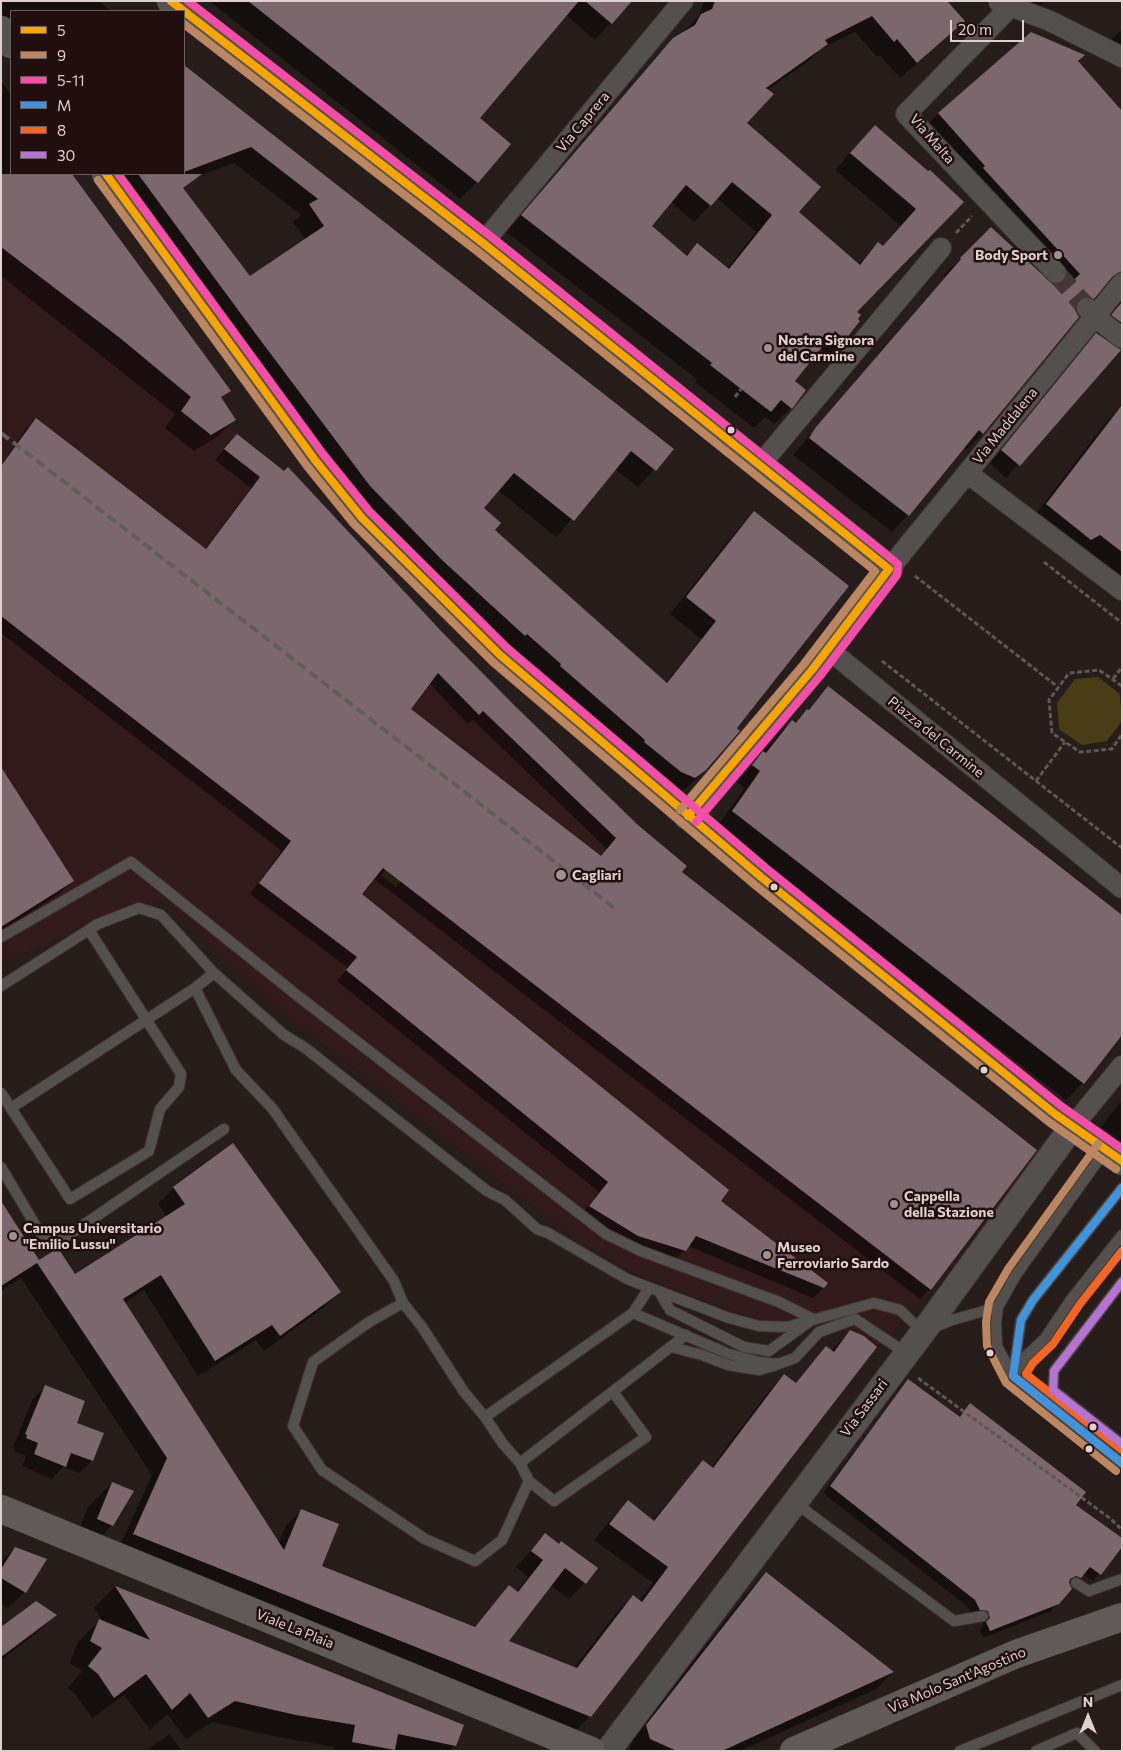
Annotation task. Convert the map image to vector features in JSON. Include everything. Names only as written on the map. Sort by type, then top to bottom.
[{"type":"main road","points":[[171,1],[183,10]]},
{"type":"main road","points":[[185,12],[483,243],[760,465],[904,576],[828,649],[688,816]]},
{"type":"main road","points":[[1,30],[10,43]]},
{"type":"main road","points":[[107,175],[316,460],[362,518],[500,655],[688,816],[1072,1127],[1114,1156]]},
{"type":"main road","name":"Viale La Plaia","points":[[1,1509],[593,1750]]},
{"type":"main road","name":"Via Molo Sant'Agostino","points":[[794,1751],[1016,1654],[1091,1626],[1122,1617]]},
{"type":"street","name":"Via Caprera","points":[[483,243],[683,1]]},
{"type":"street","points":[[1004,4],[1050,22],[1122,57]]},
{"type":"street","name":"Via Malta","points":[[1004,4],[906,114],[1056,274]]},
{"type":"street","points":[[760,465],[941,248]]},
{"type":"street","name":"Via Maddalena","points":[[904,576],[967,473],[1091,312],[1122,283]]},
{"type":"street","points":[[1091,312],[1122,338]]},
{"type":"street","points":[[967,473],[1122,590]]},
{"type":"street","name":"Piazza del Carmine","points":[[828,649],[1122,888]]},
{"type":"street","name":"Via Sassari","points":[[593,1750],[645,1704],[794,1502],[924,1332],[1072,1127],[1122,1066]]},
{"type":"street","points":[[1,1527],[43,1525]]},
{"type":"lane","points":[[1,937],[131,862],[298,996],[606,1234],[642,1251],[779,1302],[813,1319]]},
{"type":"lane","points":[[1,986],[98,924],[139,908],[161,915],[214,973],[284,1035],[304,1047],[486,1191],[506,1200],[537,1229],[627,1279],[729,1318],[759,1326],[787,1326],[874,1303],[900,1310],[924,1332],[952,1320],[998,1307]]},
{"type":"lane","points":[[1,1093],[70,1199],[149,1151],[160,1109],[179,1087],[181,1074],[89,930]]},
{"type":"lane","points":[[11,1108],[147,1020],[214,973]]},
{"type":"lane","points":[[195,988],[236,1070],[277,1116],[388,1273],[403,1303],[422,1326],[464,1392],[485,1417],[503,1444],[520,1463],[529,1481],[554,1501],[646,1437],[613,1392]]},
{"type":"lane","points":[[1,1167],[40,1234],[60,1241],[224,1129]]},
{"type":"lane","points":[[1114,1156],[1016,1274],[998,1307],[996,1322],[997,1346],[1013,1376],[1122,1463]]},
{"type":"lane","points":[[1013,1376],[1021,1320],[1033,1300],[1122,1188]]},
{"type":"lane","points":[[1013,1376],[1025,1357],[1045,1338],[1072,1298],[1122,1235]]},
{"type":"lane","points":[[1122,1282],[1054,1371],[1053,1390],[1122,1444]]},
{"type":"lane","points":[[654,1289],[670,1310],[744,1347],[770,1351],[813,1319]]},
{"type":"lane","points":[[485,1417],[633,1313],[654,1289]]},
{"type":"lane","points":[[403,1303],[369,1322],[313,1362],[293,1426],[322,1470],[426,1539],[475,1561],[502,1540],[529,1481]]},
{"type":"lane","points":[[633,1313],[733,1355],[778,1364]]},
{"type":"lane","points":[[671,1347],[702,1355],[728,1365],[759,1370],[795,1358],[819,1332],[854,1319],[902,1359]]},
{"type":"lane","points":[[520,1463],[686,1336]]},
{"type":"lane","points":[[794,1502],[954,1621],[983,1616]]},
{"type":"lane","points":[[1076,1583],[1089,1591],[1122,1579]]},
{"type":"lane","points":[[960,1751],[1121,1687]]},
{"type":"lane","points":[[1036,1751],[1077,1733],[1095,1751]]},
{"type":"path","points":[[941,248],[988,201]]},
{"type":"path","points":[[735,397],[741,389]]},
{"type":"path","points":[[1039,558],[1122,623]]},
{"type":"path","points":[[904,576],[920,570]]},
{"type":"path","points":[[904,576],[1058,687]]},
{"type":"path","points":[[876,657],[1122,848]]},
{"type":"path","points":[[1113,679],[1122,667]]},
{"type":"path","points":[[1121,735],[1112,749],[1080,752],[1052,733],[1049,700],[1069,673],[1099,670],[1122,686]]},
{"type":"path","points":[[1036,782],[1065,742]]},
{"type":"path","points":[[902,1359],[1122,1530]]},
{"type":"shaded area","points":[[1,247],[284,470],[288,467],[324,507],[282,564],[478,715],[483,711],[648,869],[682,871],[1039,1151],[931,1290],[877,1347],[864,1336],[751,1317],[639,1276],[572,1236],[273,1005],[164,900],[119,911],[1,963]]},
{"type":"shaded area","points":[[1098,677],[1120,694],[1122,721],[1107,741],[1082,745],[1059,729],[1057,703],[1075,679]]},
{"type":"shaded area","points":[[395,858],[410,870],[396,887],[381,875]]},
{"type":"building","points":[[248,1],[579,1],[480,118],[511,144],[478,183]]},
{"type":"building","points":[[585,1],[632,1],[612,24]]},
{"type":"building","points":[[715,1],[947,1],[965,21],[917,63],[897,39],[894,42],[872,16],[825,40],[828,44],[766,88],[774,94],[747,123],[821,187],[799,212],[860,265],[878,242],[883,246],[916,209],[850,153],[875,125],[928,171],[930,170],[964,202],[857,312],[861,315],[858,319],[860,321],[845,340],[835,331],[795,381],[806,390],[792,409],[781,400],[771,412],[710,365],[712,363],[521,215],[673,38],[695,25],[701,14],[712,9]],"holes":[[[732,182],[772,215],[729,269],[697,243],[687,256],[652,226],[686,185],[711,206]]]},
{"type":"building","points":[[1031,32],[1085,55],[1078,61],[1122,111],[1122,271],[1113,276],[1094,299],[1085,296],[1079,300],[1075,310],[1079,317],[983,434],[979,430],[909,516],[809,438],[816,427],[960,258],[991,227],[1061,292],[1080,274],[983,168],[985,166],[938,113]]},
{"type":"building","points":[[185,66],[674,449],[656,471],[631,451],[574,521],[514,473],[484,508],[501,523],[495,530],[667,683],[716,621],[686,597],[754,511],[849,586],[737,728],[740,731],[706,770],[695,778],[681,772],[644,742],[645,740],[560,666],[561,664],[527,634],[525,636],[442,560],[370,486],[139,175],[202,174],[183,188],[250,276],[324,226],[309,204],[318,199],[251,147],[185,172]]},
{"type":"building","points":[[1,174],[73,175],[231,391],[221,397],[236,420],[211,435],[181,411],[191,397],[120,338],[1,247]]},
{"type":"building","points":[[1122,302],[1122,323],[1111,315]]},
{"type":"building","points":[[1096,333],[1121,350],[1020,466],[1001,450]]},
{"type":"building","points":[[1122,405],[1122,552],[1100,535],[1091,540],[1046,504]]},
{"type":"building","points":[[36,418],[206,549],[260,477],[224,449],[237,434],[284,471],[288,467],[442,632],[515,706],[638,825],[687,866],[682,872],[1037,1150],[931,1290],[383,868],[362,894],[729,1190],[721,1201],[828,1283],[824,1288],[696,1236],[686,1251],[638,1236],[589,1206],[608,1182],[346,970],[357,957],[259,883],[291,841],[1,616],[1,466]],"holes":[[[438,673],[479,715],[483,711],[616,838],[601,856],[411,709]]]},
{"type":"building","points":[[828,686],[1122,915],[1122,1035],[1084,1084],[732,811],[760,771],[752,765],[763,751],[766,753],[792,720],[796,723],[807,709],[809,710]]},
{"type":"building","points":[[1,767],[74,881],[1,927]]},
{"type":"building","points":[[233,1143],[341,1292],[280,1336],[272,1325],[215,1361],[161,1275],[123,1299],[284,1550],[301,1509],[339,1524],[322,1566],[475,1627],[509,1585],[518,1592],[543,1560],[531,1551],[545,1533],[559,1544],[561,1541],[598,1568],[586,1584],[565,1568],[509,1641],[577,1668],[633,1595],[642,1602],[668,1567],[609,1524],[628,1500],[654,1521],[703,1460],[713,1468],[784,1374],[796,1383],[826,1346],[834,1352],[850,1330],[864,1336],[877,1347],[591,1717],[133,1534],[167,1458],[37,1263],[1,1286],[1,1201],[39,1260],[58,1248],[75,1274],[185,1204],[173,1187]]},
{"type":"building","points":[[908,1379],[960,1417],[970,1403],[1086,1492],[1076,1505],[1122,1538],[1122,1547],[1101,1575],[1090,1567],[1081,1578],[1076,1576],[1070,1579],[1069,1583],[1072,1589],[1059,1604],[990,1631],[986,1622],[990,1618],[988,1611],[980,1610],[975,1600],[830,1486]]},
{"type":"building","points":[[45,1385],[85,1401],[77,1423],[104,1433],[93,1461],[71,1453],[66,1467],[34,1454],[38,1443],[26,1438],[27,1435],[25,1434]]},
{"type":"building","points":[[112,1482],[134,1491],[113,1526],[97,1519]]},
{"type":"building","points":[[15,1547],[47,1559],[26,1593],[1,1578],[1,1569]]},
{"type":"building","points":[[766,1572],[894,1672],[722,1751],[677,1751],[650,1739],[646,1725]]},
{"type":"building","points":[[115,1586],[464,1725],[456,1746],[398,1734],[395,1750],[352,1742],[355,1725],[296,1715],[235,1701],[208,1718],[190,1693],[172,1710],[146,1674],[114,1698],[98,1674],[88,1666],[102,1648],[90,1641],[99,1619],[150,1640]]},
{"type":"building","points":[[36,1601],[57,1615],[1,1657],[1,1627]]},
{"type":"tunnel","points":[[1056,273],[1087,308]]},
{"type":"railway","points":[[1,433],[617,910]]},
{"type":"transit line","name":"5","points":[[171,1],[183,10]]},
{"type":"transit line","name":"5-11","points":[[188,1],[489,235],[898,564],[897,575],[820,676],[696,822]]},
{"type":"transit line","name":"5","points":[[185,12],[483,243],[889,569],[812,670],[688,816]]},
{"type":"transit line","name":"9","points":[[185,25],[477,251],[875,571],[804,664],[680,810]]},
{"type":"transit line","name":"5","points":[[107,175],[315,460],[362,518],[500,655],[761,877],[1055,1114],[1122,1161]]},
{"type":"transit line","name":"5-11","points":[[119,175],[323,454],[369,511],[507,648],[767,869],[1061,1106],[1122,1149]]},
{"type":"transit line","name":"9","points":[[98,180],[307,466],[354,524],[493,662],[755,885],[1049,1122],[1116,1169]]},
{"type":"transit line","name":"9","points":[[1098,1144],[1008,1269],[989,1302],[986,1322],[987,1346],[1006,1383],[1116,1471]]},
{"type":"transit line","name":"M","points":[[1122,1188],[1033,1300],[1021,1320],[1013,1376],[1122,1463]]},
{"type":"transit line","name":"8","points":[[1122,1251],[1080,1304],[1053,1344],[1033,1363],[1026,1374],[1122,1450]]},
{"type":"transit line","name":"30","points":[[1122,1282],[1054,1371],[1053,1390],[1122,1444]]},
{"type":"place","name":"Body Sport","points":[[1058,255]]},
{"type":"place","name":"Nostra Signora del Carmine","points":[[768,348]]},
{"type":"place","name":"Cagliari","points":[[561,875]]},
{"type":"place","name":"Cappella della Stazione","points":[[894,1204]]},
{"type":"place","name":"Campus Universitario \"Emilio Lussu\"","points":[[13,1236]]},
{"type":"place","name":"Museo Ferroviario Sardo","points":[[767,1255]]}]
